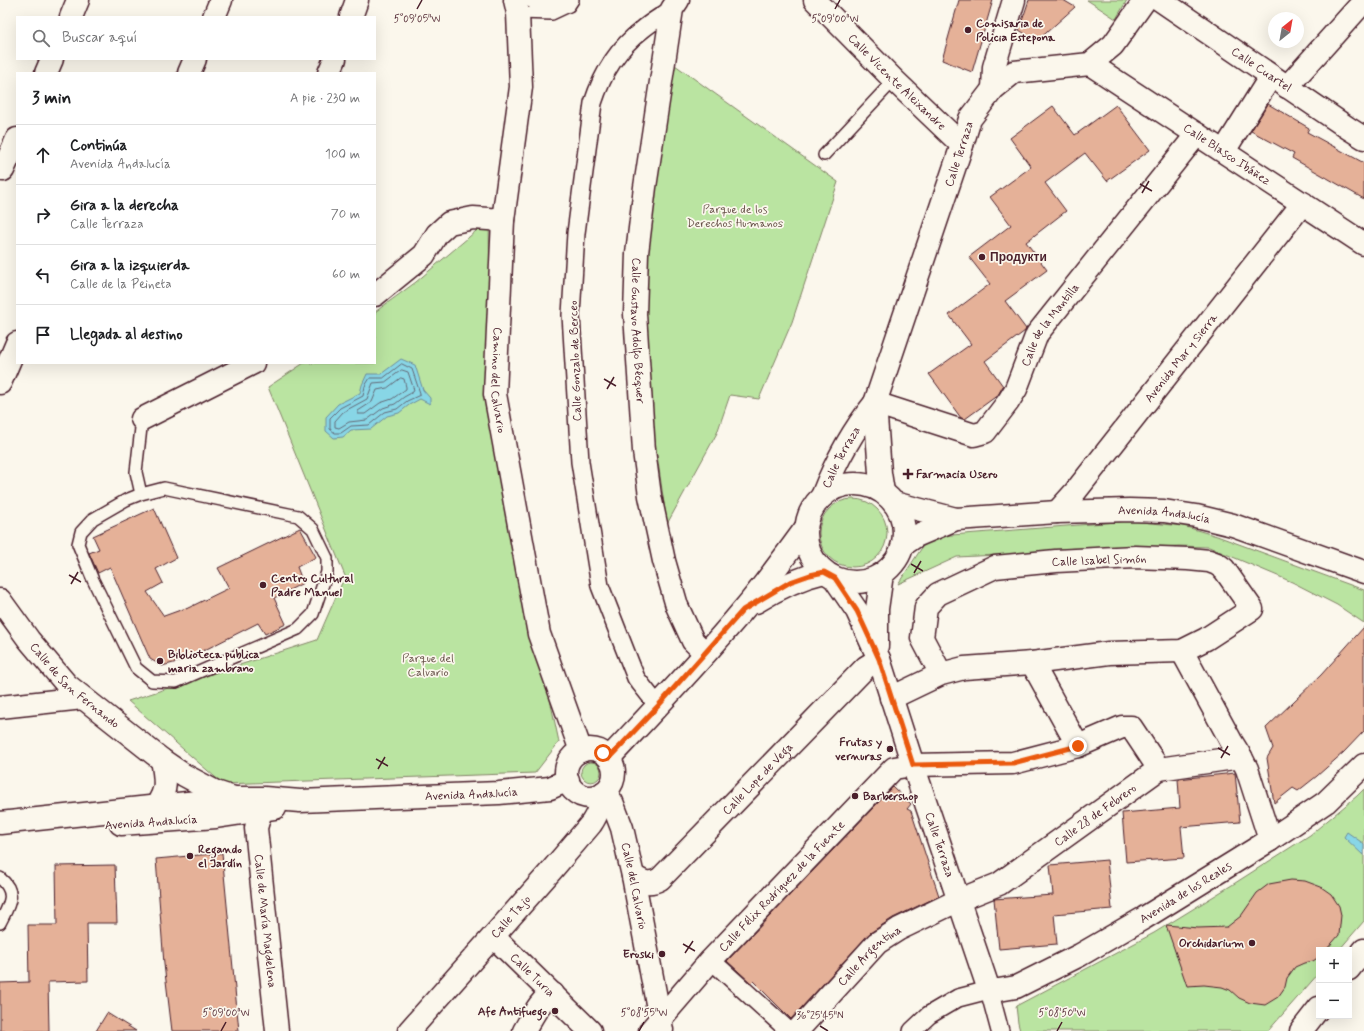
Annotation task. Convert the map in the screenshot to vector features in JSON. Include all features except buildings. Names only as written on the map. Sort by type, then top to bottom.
[{"type":"street","points":[[71,16],[78,0]]},
{"type":"street","points":[[214,16],[221,0]]},
{"type":"street","points":[[351,16],[357,0]]},
{"type":"street","points":[[522,4],[551,7],[560,5],[563,0]]},
{"type":"street","name":"Calle Vicente Aleixandre","points":[[815,0],[962,146]]},
{"type":"street","points":[[993,89],[994,67],[1014,0]]},
{"type":"street","points":[[1090,64],[1113,45],[1145,0]]},
{"type":"street","name":"Calle Cuartel","points":[[1160,0],[1364,138]]},
{"type":"street","points":[[1224,151],[1279,81],[1364,1]]},
{"type":"street","name":"Camino del Calvario","points":[[522,4],[521,87],[503,220],[495,394],[539,634],[581,751]]},
{"type":"street","name":"Calle Gustavo Adolfo Bécquer","points":[[675,4],[645,187],[637,253],[635,314],[644,451],[650,496],[664,561],[677,606],[693,641],[705,653]]},
{"type":"street","name":"Calle Gonzalo de Berceo","points":[[658,706],[636,678],[600,586],[580,462],[571,315],[576,233],[593,104],[598,89],[606,71],[621,51],[641,30],[675,4]]},
{"type":"street","points":[[46,72],[52,60]]},
{"type":"street","points":[[189,72],[195,60]]},
{"type":"street","points":[[329,72],[335,60]]},
{"type":"street","name":"Calle Terraza","points":[[824,494],[831,473],[846,446],[864,416],[875,403],[962,146],[970,118],[993,89],[1014,72],[1090,64]]},
{"type":"street","name":"Calle Blasco Ibáñez","points":[[1090,64],[1364,244]]},
{"type":"street","name":"Calle de la Mantilla","points":[[875,403],[974,435],[985,432],[1016,389],[1037,334],[1197,134]]},
{"type":"street","points":[[7,172],[16,142]]},
{"type":"street","name":"Avenida Mar y Sierra","points":[[1057,512],[1075,492],[1303,203]]},
{"type":"street","points":[[376,294],[424,255],[437,234],[449,223],[473,218],[503,220]]},
{"type":"street","points":[[0,383],[16,345]]},
{"type":"street","points":[[142,419],[251,364]]},
{"type":"street","name":"Calle Terraza","points":[[875,403],[880,473],[889,498]]},
{"type":"street","points":[[609,758],[658,706],[760,590],[804,529],[807,516],[814,504],[824,494],[837,486],[853,483],[869,485],[889,498],[901,516],[904,531],[903,545],[891,566],[882,574],[871,580],[859,582],[847,582],[829,575],[810,575],[790,582],[743,610]]},
{"type":"street","name":"Avenida Andalucía","points":[[889,498],[956,519]]},
{"type":"street","name":"Avenida Andalucía","points":[[903,545],[916,536],[956,519],[1057,512],[1136,510],[1164,511],[1196,516],[1233,525],[1364,572]]},
{"type":"street","points":[[804,529],[808,547],[814,560],[829,575]]},
{"type":"street","name":"Calle Isabel Simón","points":[[891,698],[941,674],[964,668],[1032,663],[1109,653],[1182,651],[1206,639],[1252,609],[1224,569],[1209,561],[1135,557],[1056,561],[995,567],[938,594],[926,607],[922,638],[941,674]]},
{"type":"street","name":"Calle Terraza","points":[[879,659],[877,643],[877,609],[882,574]]},
{"type":"street","name":"Calle Terraza","points":[[829,575],[857,611],[879,659],[913,765],[990,990],[1000,1031]]},
{"type":"street","name":"Calle de San Fernando","points":[[0,600],[29,640],[75,692],[162,760],[202,785],[216,792],[234,798]]},
{"type":"street","points":[[1182,651],[1247,769],[1270,840]]},
{"type":"street","name":"Calle Lope de Vega","points":[[633,876],[646,883],[654,882],[660,879],[866,667],[879,659]]},
{"type":"street","points":[[1032,663],[1078,746]]},
{"type":"street","points":[[0,692],[75,692]]},
{"type":"street","points":[[0,707],[75,692]]},
{"type":"street","name":"Calle Félix Rodríguez de la Fuente","points":[[657,1027],[711,960],[894,768],[913,765],[1013,763],[1078,746],[1122,727],[1131,727],[1159,769]]},
{"type":"street","points":[[588,749],[603,753],[609,758],[613,765],[614,772],[613,780],[609,787],[600,794],[585,796],[574,790],[566,774],[570,760],[575,754],[588,749]]},
{"type":"street","name":"Calle 28 de Febrero","points":[[959,900],[999,884],[1159,769],[1241,757]]},
{"type":"street","points":[[112,825],[120,820],[150,814],[157,806],[165,789],[166,780],[162,760]]},
{"type":"street","name":"Avenida de los Reales","points":[[990,990],[1016,987],[1080,955],[1150,914],[1270,840],[1326,802],[1364,765]]},
{"type":"street","name":"Avenida Andalucía","points":[[0,823],[234,798],[264,798],[300,801],[499,793],[550,788],[568,780]]},
{"type":"street","name":"Calle del Calvario","points":[[600,794],[612,802],[622,828],[633,876],[657,1027]]},
{"type":"street","name":"Calle Tajo","points":[[409,1031],[591,824],[596,817],[599,808],[600,794]]},
{"type":"street","name":"Avenida Andalucía","points":[[0,834],[216,817],[261,811],[300,801]]},
{"type":"street","name":"Calle de María Magdelena","points":[[261,811],[256,828],[277,1031]]},
{"type":"street","name":"Calle Argentina","points":[[797,1031],[877,943],[899,928],[959,900]]},
{"type":"street","name":"Calle Turia","points":[[495,935],[499,942],[590,1031]]},
{"type":"street","points":[[1352,965],[1364,950]]},
{"type":"street","points":[[711,960],[789,1031]]},
{"type":"street","points":[[912,1031],[929,1015],[958,998],[990,990]]},
{"type":"street","points":[[524,1031],[543,1001],[548,996],[553,994]]},
{"type":"street","points":[[1302,1031],[1316,1012]]},
{"type":"lane","points":[[522,4],[552,14],[569,6],[573,0]]},
{"type":"lane","points":[[824,155],[894,80]]},
{"type":"lane","points":[[141,494],[136,472],[142,419]]},
{"type":"lane","points":[[164,488],[298,516],[313,529],[326,558],[327,572],[313,614],[298,629],[176,682],[152,681],[136,668],[93,580],[78,544],[81,532],[92,519],[126,500],[141,494],[164,488]]},
{"type":"lane","points":[[0,878],[9,886],[11,898],[10,904],[0,923]]},
{"type":"green space","points":[[1087,0],[1127,0],[1116,19]]},
{"type":"green space","name":"Parque de los Derechos Humanos","points":[[668,60],[838,182],[792,322],[759,399],[730,395],[717,433],[667,524],[644,365],[643,238]]},
{"type":"green space","name":"Parque del Calvario","points":[[489,220],[490,303],[487,404],[559,742],[535,773],[223,784],[128,701],[317,640],[345,576],[268,387],[302,364],[376,364],[376,311],[416,282]]},
{"type":"green space","points":[[846,499],[860,499],[872,505],[881,514],[887,526],[885,546],[877,557],[866,565],[860,567],[846,567],[840,565],[829,557],[821,546],[819,540],[819,526],[821,520],[829,509],[840,501]]},
{"type":"green space","points":[[1130,521],[1183,526],[1217,536],[1364,590],[1364,623],[1337,605],[1292,582],[1209,547],[1179,546],[957,557],[898,584],[923,546],[939,536]]},
{"type":"green space","points":[[591,762],[598,765],[601,772],[598,779],[591,782],[584,779],[581,772],[584,765]]},
{"type":"green space","points":[[1364,789],[1364,921],[1342,947],[1316,947],[1316,976],[1268,1031],[1020,1031],[1016,1006],[1154,933],[1232,885],[1310,835]]},
{"type":"water","points":[[401,359],[415,365],[423,390],[430,398],[430,404],[420,399],[399,413],[387,416],[371,429],[351,430],[343,437],[334,438],[326,431],[326,417],[338,404],[360,393],[367,374],[381,374]]},
{"type":"water","points":[[1347,832],[1364,844],[1364,856],[1344,837]]},
{"type":"place","name":"Comisaria de Policia Estepona","points":[[968,30]]},
{"type":"place","name":"Продукти","points":[[982,257]]},
{"type":"place","name":"Farmacia Usero","points":[[908,474]]},
{"type":"place","name":"Centro Cultural Padre Manuel","points":[[263,585]]},
{"type":"place","name":"Biblioteca publica maria zambrano","points":[[160,661]]},
{"type":"place","name":"Frutas y vernuras","points":[[890,749]]},
{"type":"place","name":"Barbershop","points":[[855,796]]},
{"type":"place","name":"Regando el Jardín","points":[[190,856]]},
{"type":"place","name":"Orchidarium","points":[[1252,943]]},
{"type":"place","name":"Eroski","points":[[662,954]]},
{"type":"place","name":"Afe Antifuego","points":[[555,1011]]},
{"type":"route","points":[[603,753],[609,758],[658,706],[743,610],[790,582],[824,572],[835,578],[857,611],[869,637],[879,659],[913,765],[1013,763],[1078,746]]}]
